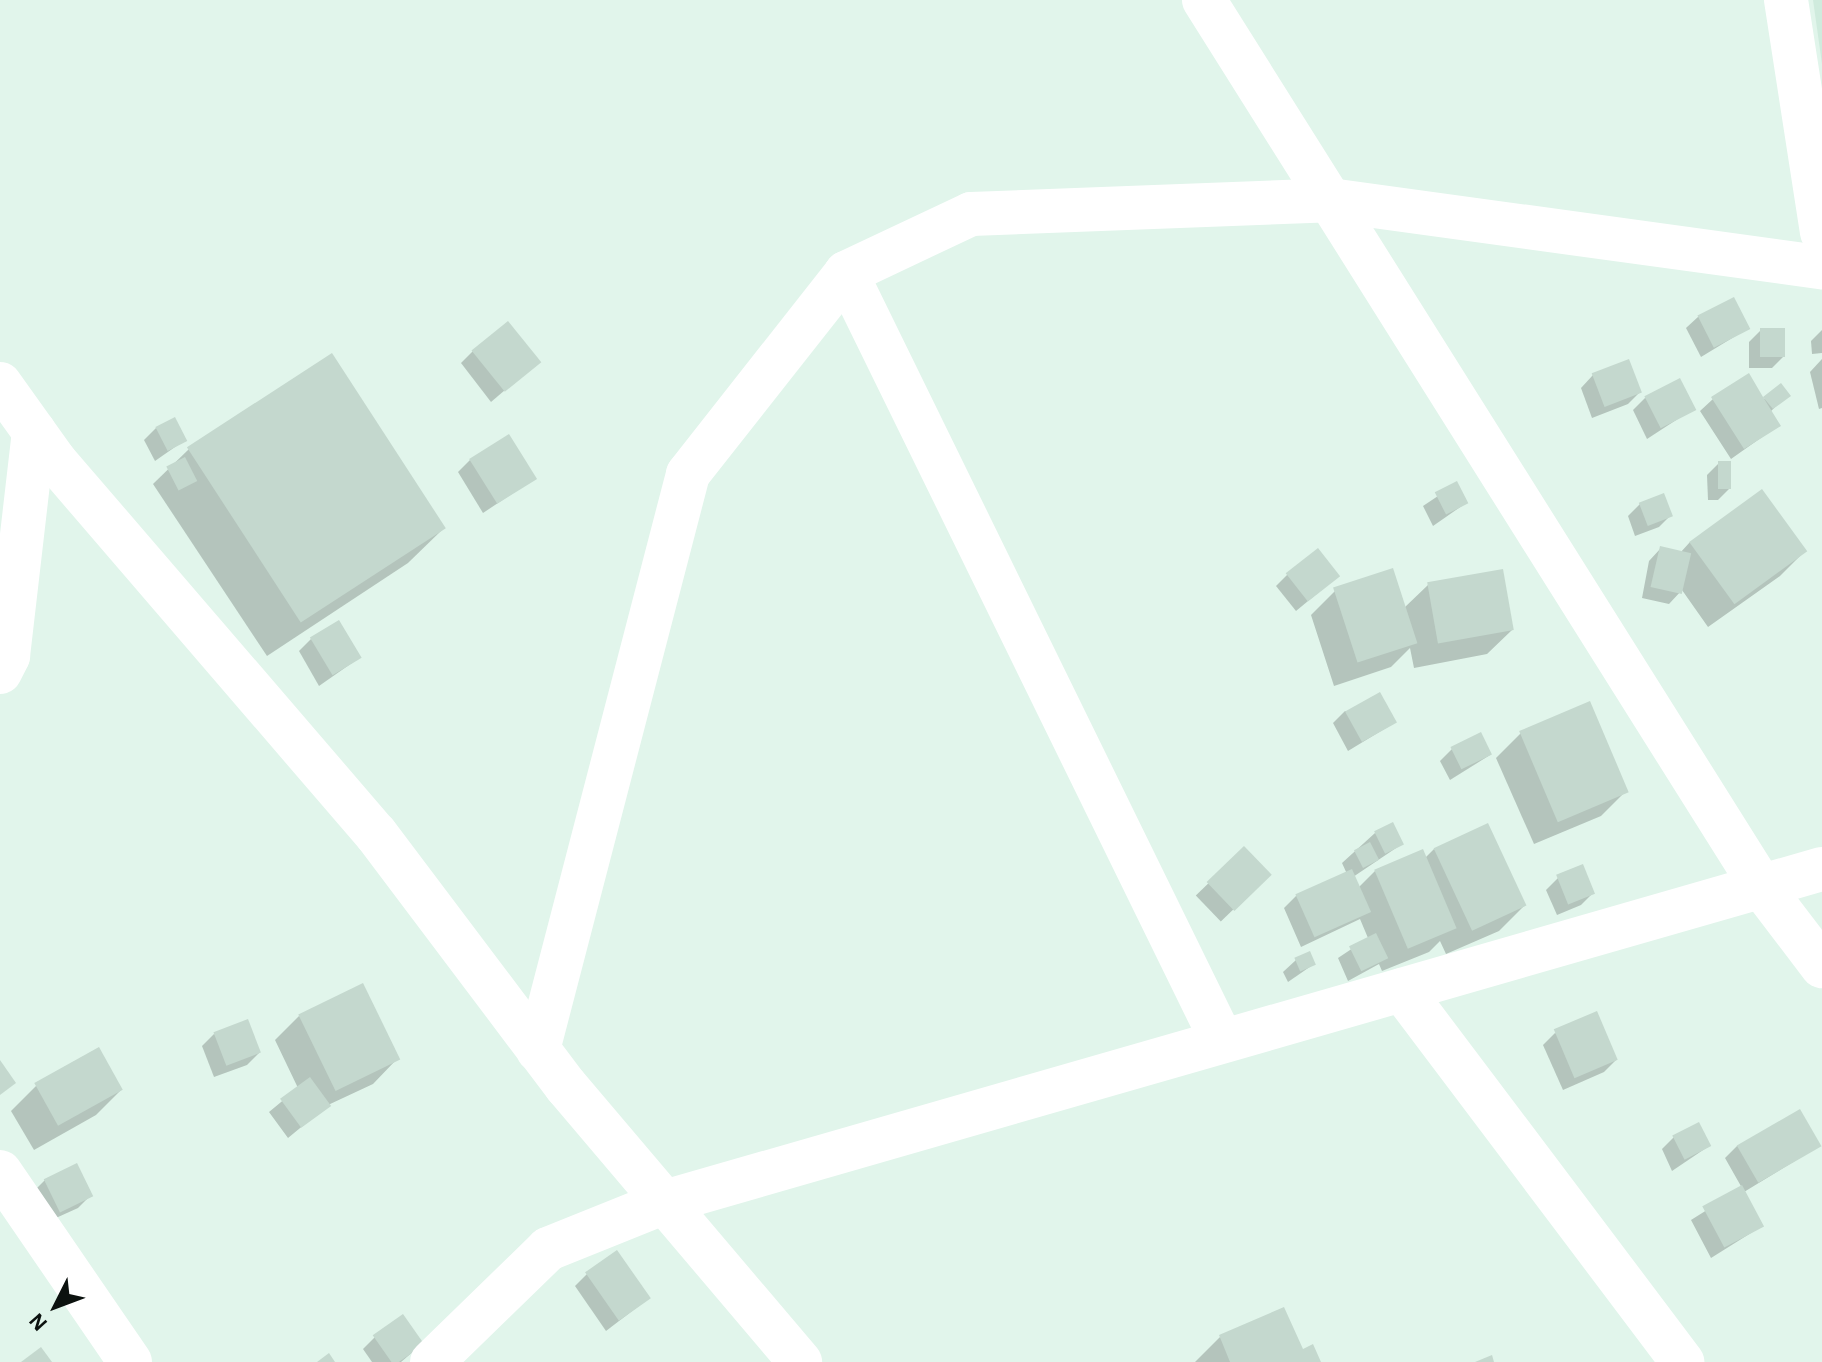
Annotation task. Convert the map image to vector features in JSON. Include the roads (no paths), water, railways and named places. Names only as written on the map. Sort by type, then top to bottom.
[{"type":"street","points":[[1204,0],[1761,886],[1822,966]]},
{"type":"street","points":[[1786,0],[1814,141],[1822,232]]},
{"type":"street","points":[[538,1050],[688,474],[846,273],[971,214],[1330,200],[1822,267]]},
{"type":"street","points":[[846,273],[1222,1041]]},
{"type":"street","points":[[0,384],[34,431],[376,834],[538,1050],[800,1362]]},
{"type":"street","points":[[0,672],[8,656],[34,431]]},
{"type":"street","points":[[432,1362],[548,1249],[665,1202],[1822,869]]},
{"type":"street","points":[[1402,990],[1682,1362]]},
{"type":"street","points":[[0,1172],[130,1362]]}]
